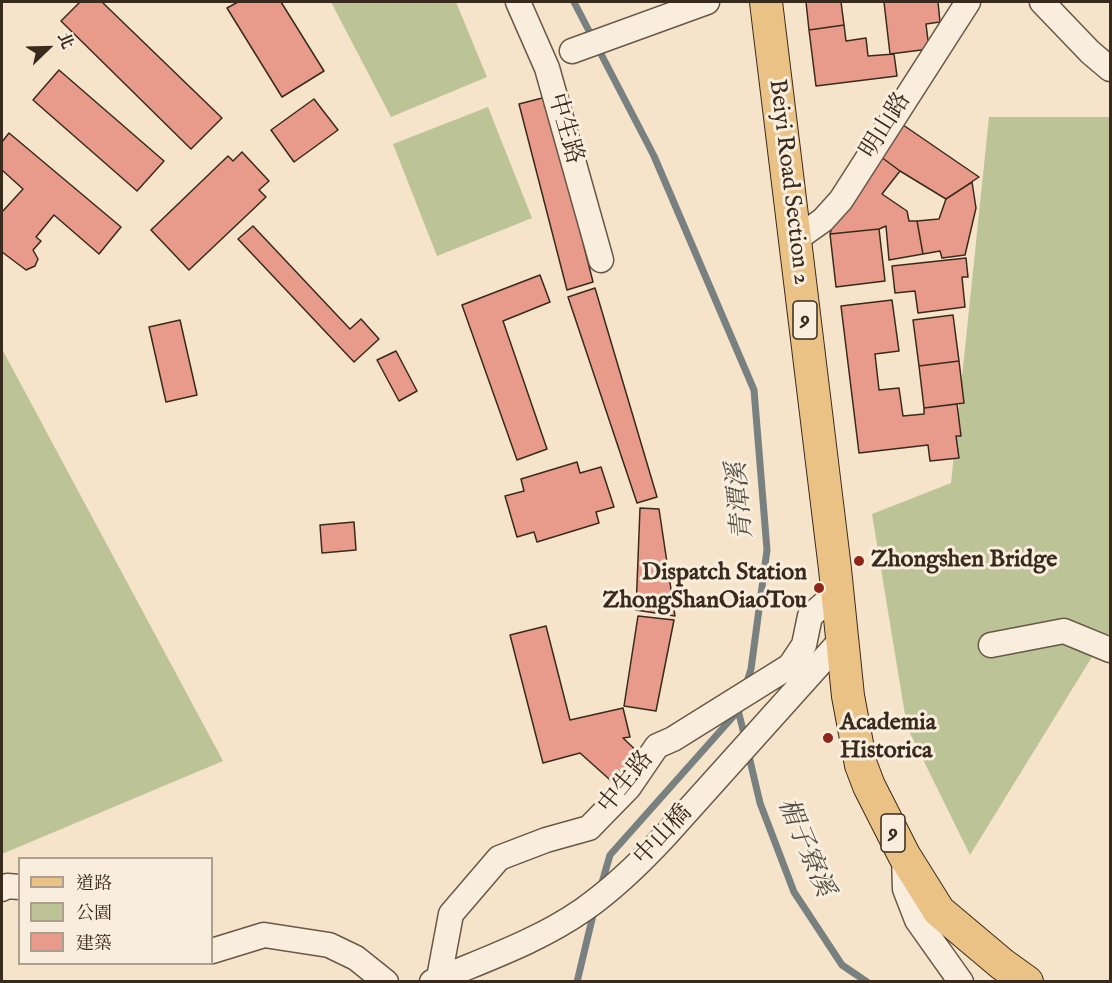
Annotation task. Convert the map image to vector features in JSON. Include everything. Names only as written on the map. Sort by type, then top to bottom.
[{"type":"main road","name":"Beiyi Road Section 2","points":[[766,2],[848,696],[861,765],[869,786],[904,855],[939,911],[1002,964],[1027,981]]},
{"type":"street","name":"中生路","points":[[518,2],[547,68],[601,260]]},
{"type":"street","points":[[572,51],[707,2]]},
{"type":"street","name":"明山路","points":[[795,240],[823,220],[841,200],[968,2]]},
{"type":"street","points":[[1042,2],[1090,52],[1110,69]]},
{"type":"street","name":"中生路","points":[[436,980],[452,914],[499,858],[546,840],[589,828],[629,787],[657,746],[673,739],[790,666],[804,645],[810,616],[837,593]]},
{"type":"street","points":[[991,645],[1064,631],[1110,650]]},
{"type":"street","name":"中山橋","points":[[491,959],[582,911],[636,867],[842,639]]},
{"type":"street","points":[[904,855],[904,889],[917,920],[962,981]]},
{"type":"street","points":[[2,889],[7,886],[18,887]]},
{"type":"street","points":[[213,951],[264,935],[328,945],[356,958],[386,981]]},
{"type":"street","name":"中生路","points":[[436,980],[491,959]]},
{"type":"green space","points":[[331,2],[456,2],[487,77],[391,117]]},
{"type":"green space","points":[[488,107],[532,218],[437,256],[393,144]]},
{"type":"green space","points":[[989,117],[1110,117],[1110,633],[1103,639],[970,855],[907,727],[872,514],[951,483]]},
{"type":"green space","points":[[2,349],[223,761],[2,854]]},
{"type":"building","points":[[80,2],[102,2],[222,118],[191,149],[61,21]]},
{"type":"building","points":[[238,2],[281,2],[324,71],[282,97],[227,8]]},
{"type":"building","points":[[806,2],[841,2],[844,25],[809,30]]},
{"type":"building","points":[[884,2],[938,2],[940,22],[926,24],[929,49],[890,54]]},
{"type":"building","points":[[844,25],[846,41],[866,38],[868,56],[894,54],[897,76],[816,86],[809,30]]},
{"type":"building","points":[[59,70],[164,161],[137,191],[33,100]]},
{"type":"building","points":[[546,97],[593,282],[567,290],[519,104]]},
{"type":"building","points":[[314,99],[338,130],[294,162],[271,130]]},
{"type":"building","points":[[890,116],[979,177],[946,199],[900,171],[873,151]]},
{"type":"building","points":[[9,133],[121,227],[99,254],[54,215],[36,237],[41,241],[33,250],[38,259],[35,266],[26,270],[2,252],[2,212],[23,189],[2,170],[2,142]]},
{"type":"building","points":[[873,151],[900,171],[882,194],[907,211],[909,221],[917,221],[923,254],[889,260],[886,226],[879,229],[830,234],[833,224],[853,204]]},
{"type":"building","points":[[242,152],[269,181],[259,190],[266,197],[189,270],[151,230],[228,156],[233,161]]},
{"type":"building","points":[[972,182],[976,208],[965,255],[942,258],[940,251],[923,254],[917,221],[939,219],[946,199]]},
{"type":"building","points":[[253,226],[350,329],[361,319],[379,339],[354,362],[238,239]]},
{"type":"building","points":[[879,229],[885,281],[836,287],[830,234]]},
{"type":"building","points":[[966,258],[968,277],[962,277],[965,307],[918,313],[915,291],[895,293],[892,266]]},
{"type":"building","points":[[540,275],[550,302],[503,321],[547,449],[517,460],[462,305]]},
{"type":"building","points":[[595,288],[657,497],[637,503],[568,297]]},
{"type":"building","points":[[892,300],[899,351],[875,354],[879,390],[899,388],[903,416],[924,414],[924,408],[957,404],[961,436],[956,436],[959,458],[930,461],[928,445],[859,453],[841,306]]},
{"type":"building","points":[[953,315],[959,361],[919,366],[913,320]]},
{"type":"building","points":[[180,320],[197,395],[166,402],[149,327]]},
{"type":"building","points":[[396,351],[417,391],[399,401],[377,360]]},
{"type":"building","points":[[959,361],[964,403],[924,408],[919,366]]},
{"type":"building","points":[[577,462],[580,473],[601,467],[614,507],[596,512],[599,523],[537,542],[534,532],[517,537],[505,496],[524,491],[521,479]]},
{"type":"building","points":[[640,508],[659,509],[675,616],[636,610]]},
{"type":"building","points":[[354,522],[356,550],[322,553],[320,525]]},
{"type":"building","points":[[638,616],[674,620],[656,711],[624,706]]},
{"type":"building","points":[[546,626],[570,720],[623,708],[630,737],[623,738],[641,755],[618,787],[580,753],[543,763],[510,635]]},
{"type":"waterway","name":"青潭溪","points":[[574,2],[654,156],[754,390],[767,550],[751,669],[746,685]]},
{"type":"waterway","name":"楣子寮溪","points":[[738,710],[745,738]]},
{"type":"waterway","name":"青潭溪","points":[[601,886],[610,855],[739,710]]},
{"type":"waterway","name":"楣子寮溪","points":[[748,752],[760,803],[794,892],[842,965],[867,982]]},
{"type":"waterway","name":"青潭溪","points":[[577,982],[594,911]]},
{"type":"place","name":"Zhongshen Bridge","points":[[859,561]]},
{"type":"place","name":"Dispatch Station ZhongShanOiaoTou","points":[[819,588]]},
{"type":"place","name":"Academia Historica","points":[[828,738]]}]
